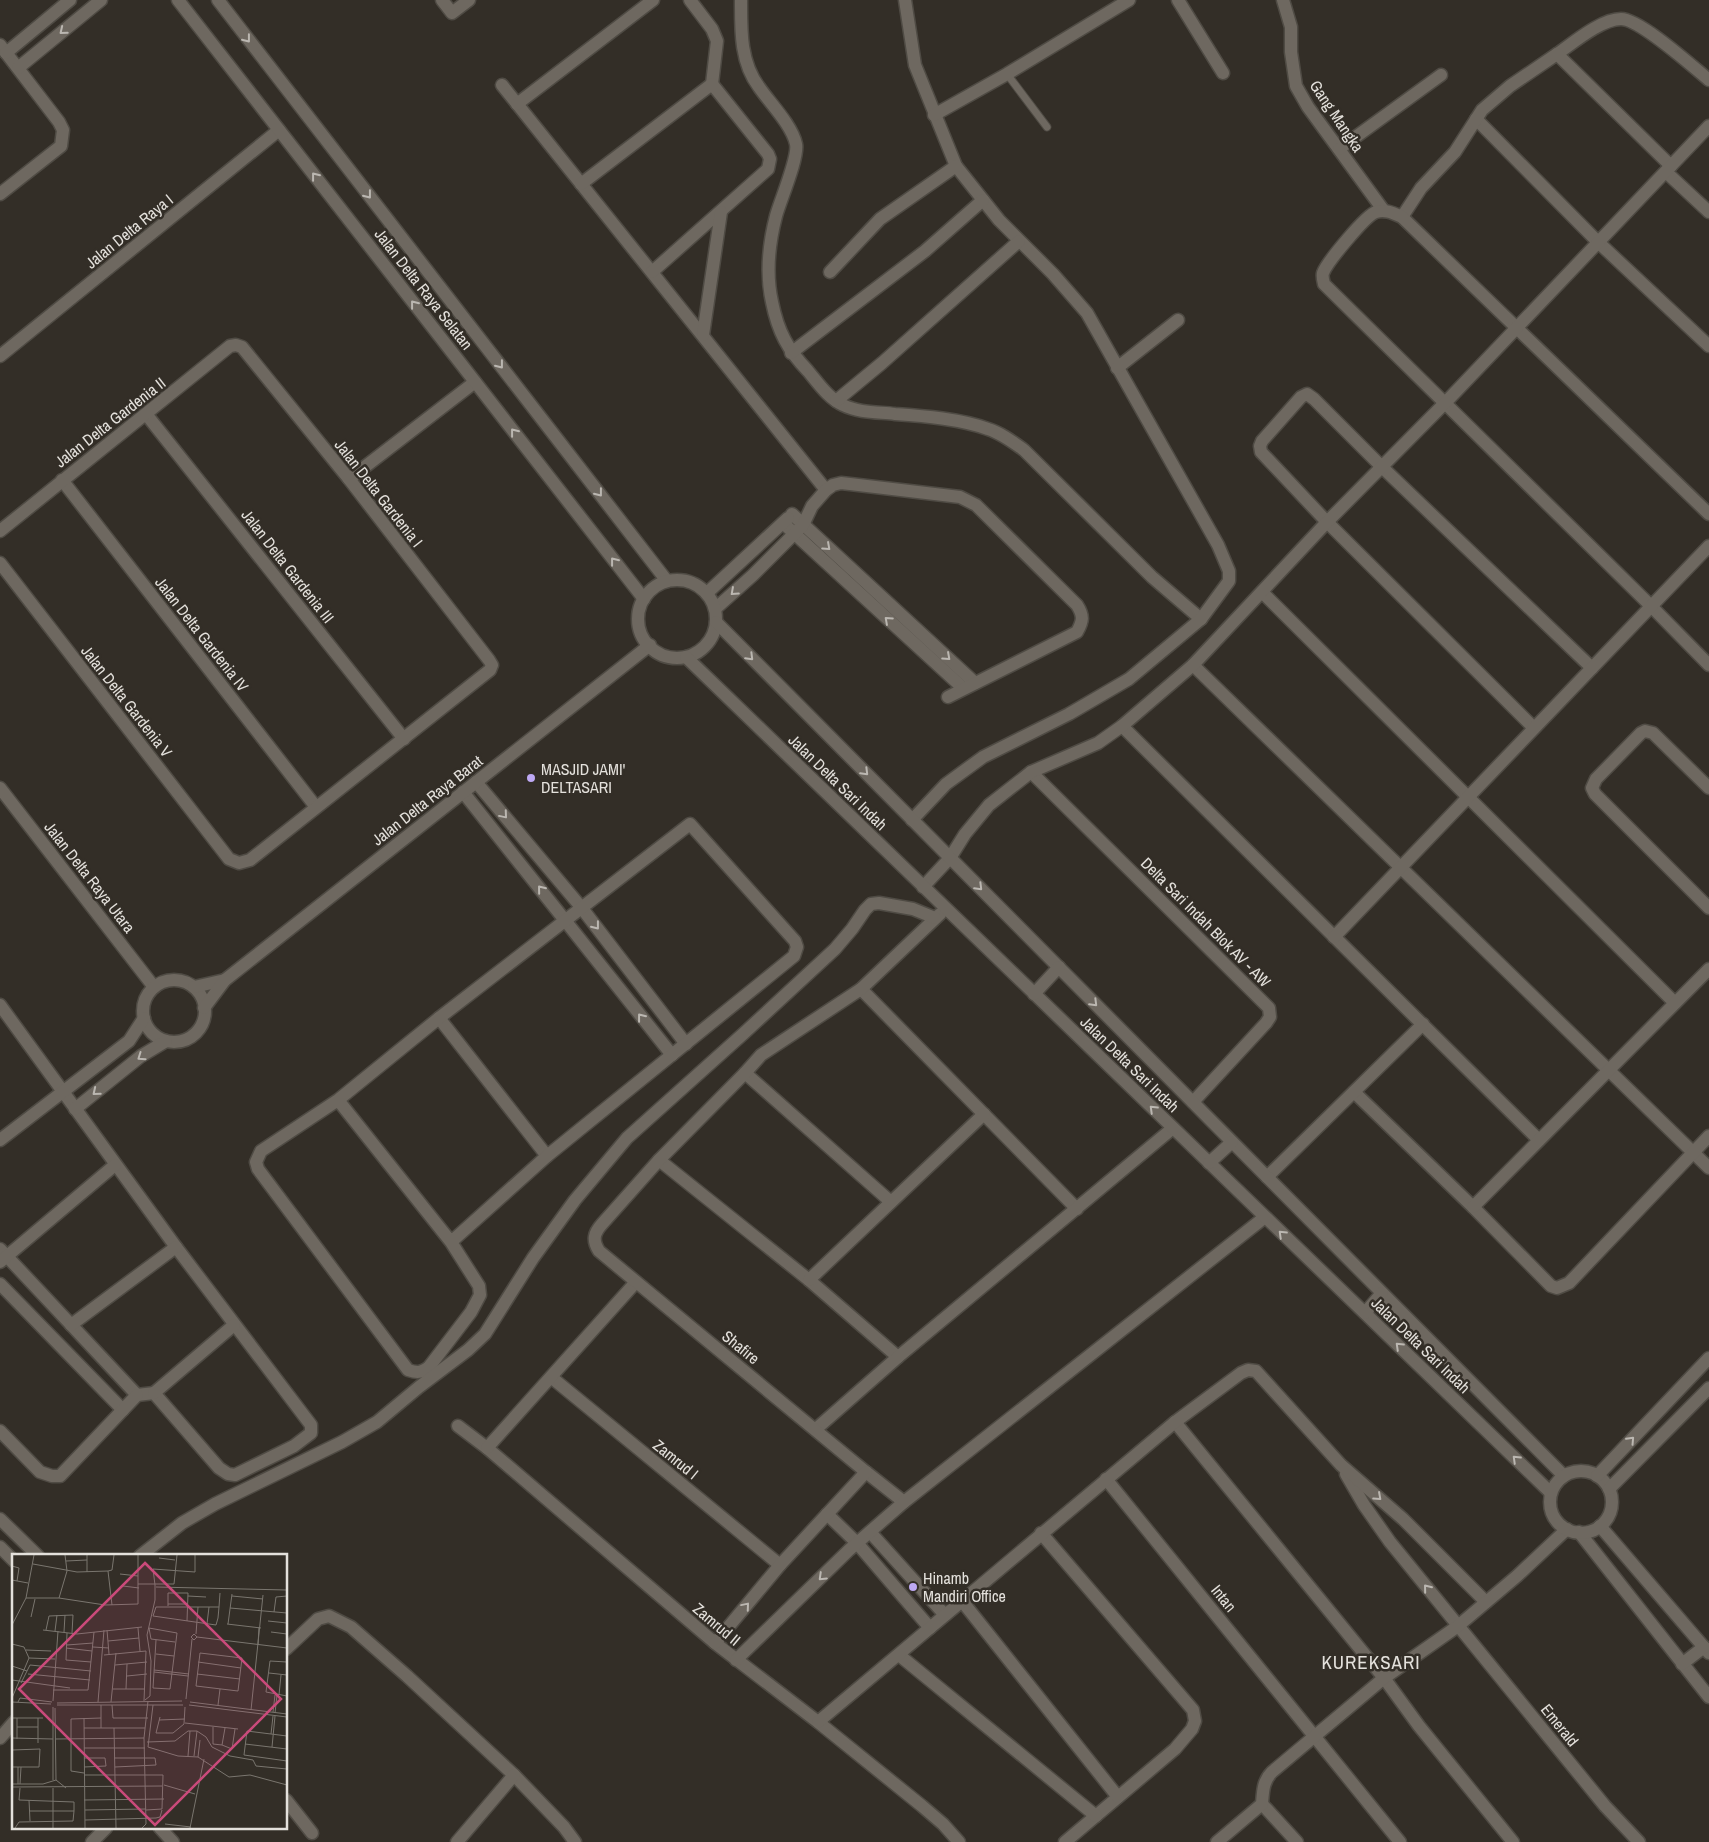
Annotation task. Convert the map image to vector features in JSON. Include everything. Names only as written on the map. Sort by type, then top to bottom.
[{"type":"street","points":[[0,194],[61,146],[63,130],[59,122],[3,49],[70,0]]},
{"type":"street","points":[[18,68],[101,0]]},
{"type":"street","name":"Jalan Delta Raya Selatan","points":[[178,0],[644,599]]},
{"type":"street","name":"Jalan Delta Raya Selatan","points":[[218,0],[667,581]]},
{"type":"street","points":[[442,0],[452,13],[469,0]]},
{"type":"street","points":[[517,104],[653,0]]},
{"type":"street","points":[[652,272],[768,169],[770,159],[712,84],[717,41],[712,29],[690,0]]},
{"type":"street","points":[[741,0],[742,44],[746,59],[758,86],[774,106],[797,144],[793,166],[776,217],[770,248],[771,301],[785,342],[791,353],[836,401],[850,408],[926,417],[988,429],[1008,438],[1024,450],[1152,578],[1201,619]]},
{"type":"street","points":[[905,0],[915,65],[956,166],[999,220],[1053,274],[1088,313],[1117,368],[1218,545],[1229,571],[1229,581],[1201,619],[1129,679],[1069,714],[983,757],[946,784],[912,820]]},
{"type":"street","points":[[934,115],[1007,74],[1129,0]]},
{"type":"street","points":[[1178,0],[1223,73]]},
{"type":"street","name":"Gang Mangka","points":[[1283,0],[1291,27],[1291,52],[1296,86],[1308,107],[1384,211]]},
{"type":"street","points":[[1402,217],[1421,188],[1455,152],[1476,119],[1494,99],[1536,67],[1594,29],[1611,21],[1622,19],[1631,21],[1641,27],[1709,80]]},
{"type":"street","points":[[1557,54],[1709,212]]},
{"type":"street","points":[[1339,148],[1442,75]]},
{"type":"street","points":[[581,184],[712,84]]},
{"type":"street","points":[[502,85],[826,490]]},
{"type":"street","points":[[1476,119],[1598,242],[1709,346]]},
{"type":"street","points":[[924,887],[950,858],[965,834],[989,805],[1031,772],[1098,743],[1122,726],[1193,665],[1327,522],[1445,403],[1709,126]]},
{"type":"street","name":"Jalan Delta Raya I","points":[[0,356],[279,130]]},
{"type":"street","points":[[830,272],[880,219],[956,166]]},
{"type":"street","points":[[791,353],[925,251],[983,200]]},
{"type":"street","points":[[1709,514],[1402,217],[1384,211],[1374,212],[1363,221],[1330,260],[1322,274],[1324,284],[1652,606],[1709,665]]},
{"type":"street","points":[[703,336],[721,212]]},
{"type":"street","points":[[836,401],[882,363],[1018,241]]},
{"type":"street","points":[[1117,368],[1178,320]]},
{"type":"street","name":"Jalan Delta Gardenia II","points":[[0,531],[230,346],[236,344],[242,347]]},
{"type":"street","name":"Jalan Delta Gardenia I","points":[[242,347],[349,479],[492,665],[490,670],[404,739]]},
{"type":"street","points":[[349,479],[475,382]]},
{"type":"street","points":[[1534,728],[1327,522],[1261,452],[1260,446],[1262,441],[1301,396],[1307,394],[1314,399],[1382,467],[1592,668]]},
{"type":"street","name":"Jalan Delta Gardenia III","points":[[146,414],[404,739]]},
{"type":"street","name":"Jalan Delta Gardenia IV","points":[[62,480],[316,807]]},
{"type":"street","points":[[715,616],[798,530],[812,506],[833,485],[841,483],[967,499],[976,505],[1077,605],[1083,614],[1082,623],[1077,632],[948,697]]},
{"type":"street","points":[[707,593],[787,519],[812,506]]},
{"type":"street","points":[[787,519],[969,685]]},
{"type":"street","points":[[1334,937],[1709,546]]},
{"type":"street","name":"Jalan Delta Gardenia V","points":[[0,563],[229,858],[239,863],[250,860],[316,807]]},
{"type":"street","points":[[667,581],[688,581],[697,585],[707,593],[715,616],[711,639],[696,653],[686,657],[667,656],[658,652],[643,638],[638,618],[644,599],[658,585],[667,581]]},
{"type":"street","points":[[1262,592],[1675,1003]]},
{"type":"street","name":"Jalan Delta Sari Indah","points":[[715,616],[912,820],[1564,1476]]},
{"type":"street","name":"Jalan Delta Raya Barat","points":[[204,1008],[225,980],[650,645]]},
{"type":"street","name":"Jalan Delta Sari Indah","points":[[686,657],[1551,1493]]},
{"type":"street","points":[[1193,665],[1709,1168]]},
{"type":"street","points":[[1122,726],[1539,1140]]},
{"type":"street","points":[[1709,788],[1653,733],[1645,731],[1596,779],[1592,788],[1595,794],[1709,908]]},
{"type":"street","points":[[316,807],[404,739]]},
{"type":"street","name":"Delta Sari Indah Blok AV - AW","points":[[1031,772],[1269,1008],[1270,1017],[1266,1023],[1193,1102]]},
{"type":"street","points":[[476,782],[580,907],[686,1044]]},
{"type":"street","name":"Jalan Delta Raya Utara","points":[[0,788],[154,987]]},
{"type":"street","points":[[463,792],[672,1055]]},
{"type":"street","points":[[338,1100],[451,1242],[476,1280],[480,1295],[471,1312],[429,1367],[421,1372],[415,1373],[408,1370],[258,1169],[256,1162],[261,1150],[338,1100],[564,919],[690,824],[795,942],[796,952],[794,956],[547,1156],[451,1242]]},
{"type":"street","points":[[143,1554],[182,1523],[215,1504],[342,1442],[377,1422],[475,1344],[485,1334],[533,1258],[574,1200],[627,1138],[835,949],[870,904],[879,903],[913,909],[935,918]]},
{"type":"street","points":[[898,1356],[809,1280],[659,1160],[745,1074],[762,1054],[861,989],[946,909]]},
{"type":"street","points":[[1034,994],[1059,967]]},
{"type":"street","points":[[1473,1206],[1709,969]]},
{"type":"street","points":[[176,980],[187,983],[194,988],[202,998],[204,1008],[204,1018],[194,1034],[176,1042],[166,1041],[156,1036],[148,1028],[144,1018],[143,1006],[147,996],[154,987],[164,982],[176,980]]},
{"type":"street","name":"Jalan Delta Raya Barat","points":[[194,988],[225,980]]},
{"type":"street","points":[[861,989],[1077,1209]]},
{"type":"street","points":[[0,1006],[115,1165],[311,1425],[311,1433],[294,1446],[235,1475],[228,1474],[220,1468],[154,1393]]},
{"type":"street","points":[[0,1140],[129,1041],[144,1018]]},
{"type":"street","points":[[439,1018],[547,1156]]},
{"type":"street","points":[[1267,1177],[1422,1024]]},
{"type":"street","points":[[75,1109],[141,1056],[166,1041]]},
{"type":"street","points":[[745,1074],[891,1202]]},
{"type":"street","points":[[1354,1092],[1473,1206],[1551,1286],[1557,1288],[1568,1283],[1709,1136]]},
{"type":"street","points":[[809,1280],[984,1114]]},
{"type":"street","points":[[816,1429],[898,1356],[1173,1128]]},
{"type":"street","points":[[1210,1163],[1232,1142]]},
{"type":"street","name":"Shafire","points":[[659,1160],[595,1232],[596,1246],[599,1251],[904,1502]]},
{"type":"street","points":[[115,1165],[2,1256],[137,1395]]},
{"type":"street","points":[[736,1660],[857,1543],[904,1502],[1266,1217]]},
{"type":"street","points":[[71,1325],[176,1246]]},
{"type":"street","points":[[487,1448],[636,1282]]},
{"type":"street","points":[[0,1284],[122,1410]]},
{"type":"street","points":[[1365,1313],[1382,1293]]},
{"type":"street","points":[[0,1431],[40,1472],[52,1476],[60,1476],[137,1395],[154,1393],[234,1325]]},
{"type":"street","points":[[1597,1476],[1709,1358]]},
{"type":"street","points":[[818,1722],[1175,1422],[1241,1373],[1248,1370],[1256,1372],[1341,1465],[1403,1519],[1486,1602]]},
{"type":"street","name":"Zamrud I","points":[[551,1377],[780,1565]]},
{"type":"street","points":[[1609,1489],[1709,1388]]},
{"type":"street","points":[[1175,1422],[1384,1678],[1419,1726],[1513,1842]]},
{"type":"street","name":"Zamrud II","points":[[458,1426],[487,1448],[715,1643],[818,1722],[922,1806],[943,1824],[959,1842]]},
{"type":"street","name":"Emerald","points":[[1341,1465],[1364,1505],[1390,1542],[1604,1806],[1639,1842]]},
{"type":"street","points":[[1581,1471],[1589,1472],[1604,1481],[1612,1499],[1611,1509],[1607,1518],[1600,1526],[1587,1532],[1573,1530],[1560,1524],[1551,1510],[1551,1493],[1556,1483],[1564,1476],[1572,1472],[1581,1471]]},
{"type":"street","points":[[715,1643],[780,1565],[866,1472]]},
{"type":"street","name":"Intan","points":[[1106,1479],[1400,1842]]},
{"type":"street","points":[[827,1514],[857,1543],[930,1628]]},
{"type":"street","points":[[0,1519],[36,1554]]},
{"type":"street","points":[[1600,1526],[1706,1650],[1682,1664]]},
{"type":"street","points":[[1217,1842],[1262,1804],[1264,1784],[1267,1777],[1384,1678],[1458,1626],[1573,1530]]},
{"type":"street","points":[[1573,1530],[1709,1698]]},
{"type":"street","points":[[870,1532],[945,1615]]},
{"type":"street","points":[[1041,1533],[1192,1710],[1195,1721],[1192,1729],[1175,1749],[1065,1842]]},
{"type":"street","points":[[0,1547],[12,1559]]},
{"type":"street","points":[[962,1601],[1118,1798]]},
{"type":"street","points":[[288,1647],[318,1619],[325,1616],[329,1616],[351,1627],[514,1775],[575,1842]]},
{"type":"street","points":[[899,1655],[1096,1816]]},
{"type":"street","points":[[0,1738],[12,1724]]},
{"type":"street","points":[[457,1842],[514,1775]]},
{"type":"street","points":[[288,1803],[312,1833]]},
{"type":"street","points":[[1262,1804],[1297,1842]]},
{"type":"street","points":[[92,1842],[104,1830]]},
{"type":"street","points":[[162,1830],[173,1842]]},
{"type":"lane","points":[[1007,74],[1047,127]]},
{"type":"place","name":"MASJID JAMI' DELTASARI","points":[[531,778]]},
{"type":"place","name":"Hinamb Mandiri Office","points":[[913,1587]]},
{"type":"district","name":"KUREKSARI","points":[[1371,1662]]}]
